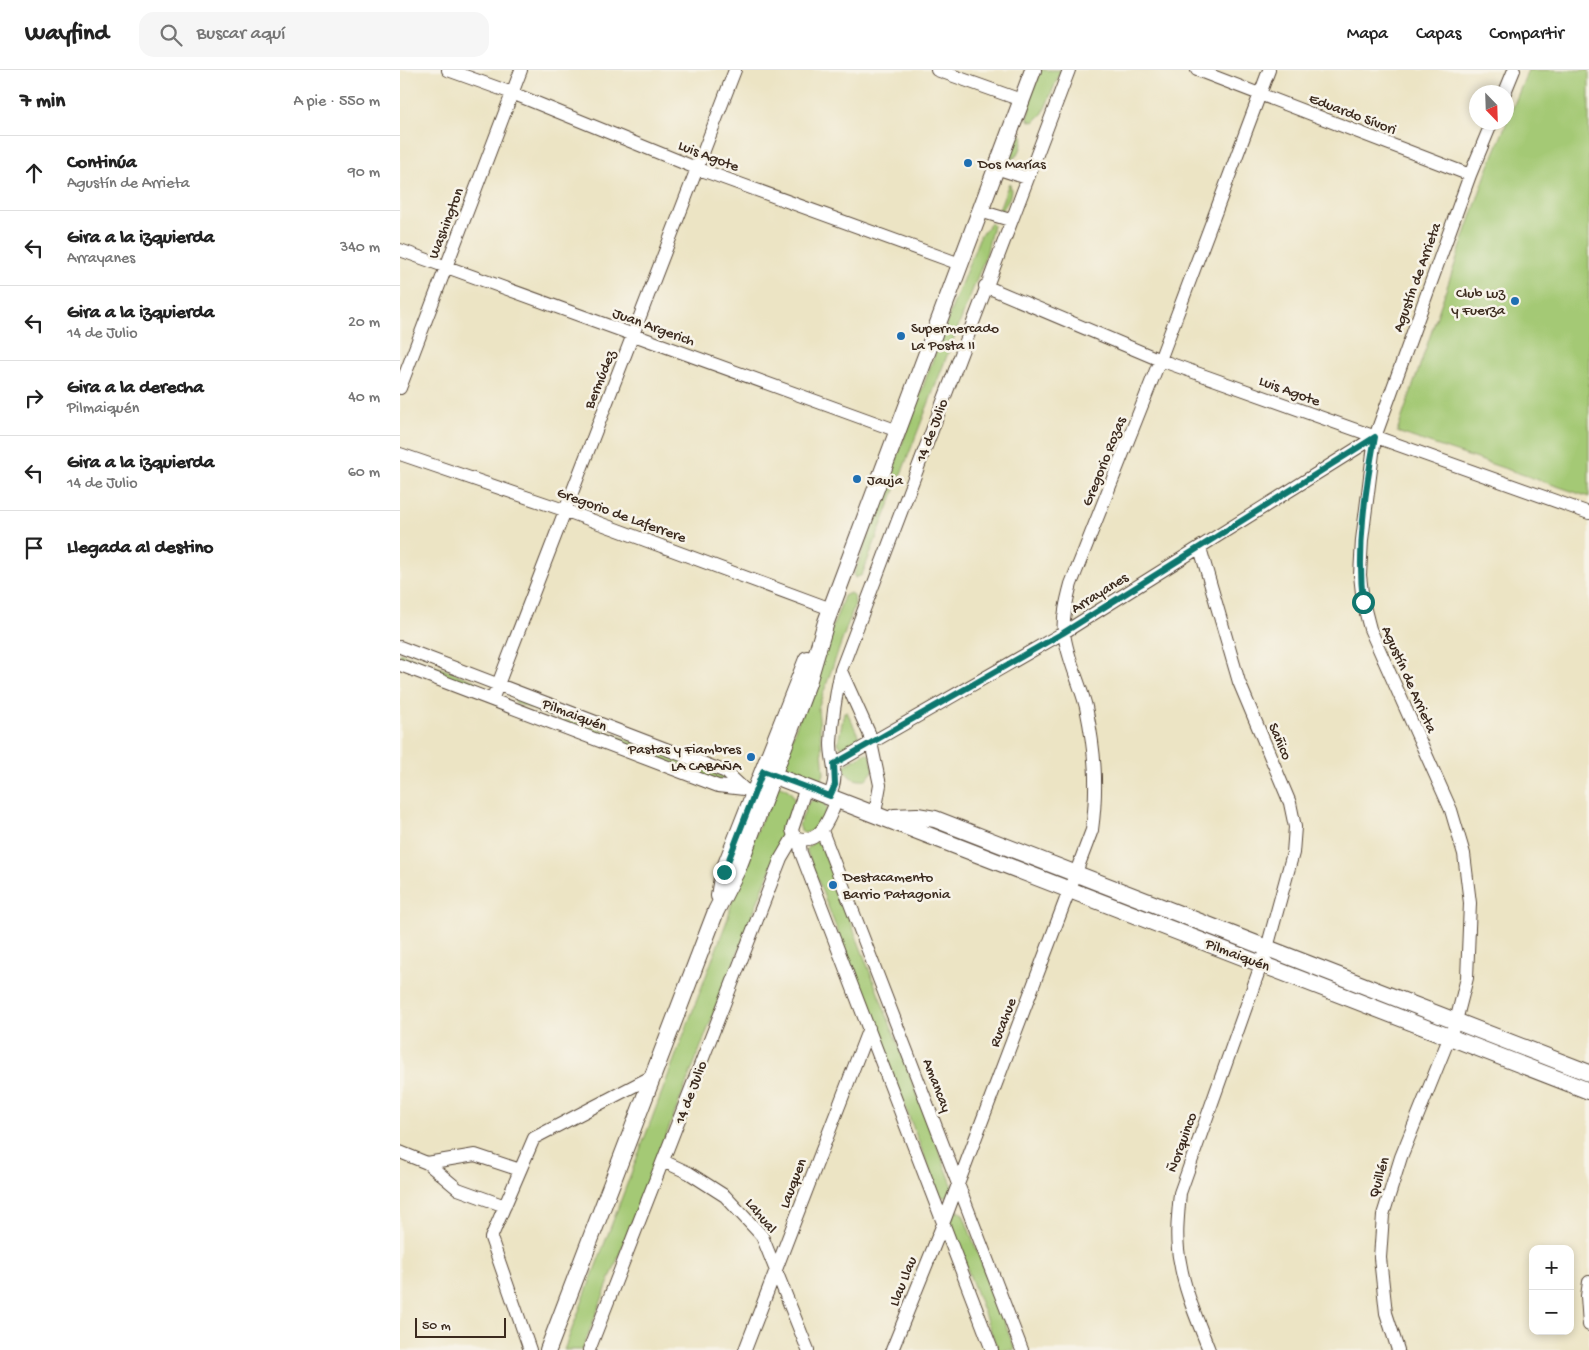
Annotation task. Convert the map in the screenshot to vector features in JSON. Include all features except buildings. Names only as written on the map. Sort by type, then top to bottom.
[{"type":"main road","name":"14 de Julio","points":[[548,1350],[716,911],[724,872],[754,793],[768,773],[801,671],[829,615],[1032,70]]},
{"type":"main road","name":"Pilmaiquén","points":[[768,773],[881,815],[917,816],[935,819],[1074,882],[1453,1029],[1589,1074]]},
{"type":"main road","name":"Pilmaiquén","points":[[1453,1029],[1589,1091]]},
{"type":"street","name":"Luis Agote","points":[[448,70],[512,93],[696,168],[960,264]]},
{"type":"street","name":"Washington","points":[[400,388],[521,70]]},
{"type":"street","name":"Bermúdez","points":[[492,700],[735,70]]},
{"type":"street","points":[[937,70],[1021,100]]},
{"type":"street","name":"14 de Julio","points":[[822,832],[827,825],[835,785],[831,746],[833,710],[840,670],[1010,220],[1069,70]]},
{"type":"street","name":"Eduardo Sívori","points":[[1197,70],[1470,175]]},
{"type":"street","name":"Gregorio Rozas","points":[[1074,882],[1092,830],[1097,793],[1094,756],[1086,706],[1063,633],[1066,605],[1071,584],[1160,360],[1269,70]]},
{"type":"street","points":[[1508,85],[1514,70]]},
{"type":"street","name":"Agustín de Arrieta","points":[[1453,1029],[1467,978],[1470,903],[1464,854],[1451,810],[1370,628],[1363,602],[1360,575],[1362,540],[1375,437],[1470,175],[1489,130]]},
{"type":"street","points":[[996,168],[1027,178]]},
{"type":"street","points":[[980,210],[1010,220]]},
{"type":"street","name":"Juan Argerich","points":[[400,250],[898,431]]},
{"type":"street","name":"Luis Agote","points":[[985,286],[1160,360],[1588,514]]},
{"type":"street","name":"Arrayanes","points":[[834,764],[1063,633],[1375,437]]},
{"type":"street","name":"Gregorio de Laferrere","points":[[400,454],[564,510],[829,615]]},
{"type":"street","name":"Sañico","points":[[1200,548],[1239,682],[1290,803],[1295,827],[1294,853],[1264,956]]},
{"type":"street","name":"Pilmaiquén","points":[[400,647],[726,772],[754,793]]},
{"type":"street","name":"Pilmaiquén","points":[[400,664],[718,786],[754,793]]},
{"type":"street","points":[[840,670],[869,733],[880,785],[881,815]]},
{"type":"street","points":[[806,787],[792,830],[797,838],[992,1350]]},
{"type":"street","points":[[797,838],[806,839],[822,832]]},
{"type":"street","name":"Amancay","points":[[822,832],[1022,1350]]},
{"type":"street","name":"14 de Julio","points":[[589,1350],[780,858],[797,838]]},
{"type":"street","name":"Rucahue","points":[[943,1224],[1074,882]]},
{"type":"street","name":"Ñorquinco","points":[[1209,1350],[1188,1294],[1179,1261],[1177,1229],[1180,1193],[1264,956]]},
{"type":"street","name":"Lauquen","points":[[745,1350],[869,1028]]},
{"type":"street","name":"Quillén","points":[[1398,1350],[1386,1313],[1380,1258],[1383,1215],[1401,1157],[1453,1029]]},
{"type":"street","points":[[530,1350],[491,1238],[534,1138],[653,1076]]},
{"type":"street","points":[[400,1152],[427,1163],[458,1189],[505,1206]]},
{"type":"street","points":[[427,1163],[475,1155],[520,1170]]},
{"type":"street","name":"Lahual","points":[[663,1161],[689,1173],[725,1196],[762,1236],[808,1350]]},
{"type":"street","name":"Llau Llau","points":[[892,1350],[943,1224]]},
{"type":"street","points":[[1589,1282],[1587,1296],[1589,1325]]},
{"type":"green space","points":[[1041,70],[1061,70],[1043,113],[1034,122],[1028,120],[1030,97]]},
{"type":"green space","name":"Club Luz y Fuerza","points":[[1528,70],[1589,70],[1589,497],[1397,432],[1487,171],[1504,130],[1514,130],[1514,104]]},
{"type":"green space","points":[[1020,135],[1023,136],[1020,151],[1016,157],[1009,161],[1013,145]]},
{"type":"green space","points":[[1009,183],[1010,197],[1002,210],[999,209]]},
{"type":"green space","points":[[991,223],[993,225],[986,255],[862,575],[855,578],[854,575],[951,310],[980,236]]},
{"type":"green space","points":[[850,593],[854,596],[855,604],[818,708],[824,774],[821,780],[815,783],[790,772],[783,763],[844,596]]},
{"type":"green space","points":[[400,653],[475,681],[477,684],[473,686],[400,659]]},
{"type":"green space","points":[[519,697],[726,778],[728,781],[725,783],[516,703],[515,700]]},
{"type":"green space","points":[[844,712],[847,712],[860,739],[858,744],[845,749],[838,743]]},
{"type":"green space","points":[[866,753],[871,756],[873,771],[866,780],[851,778],[844,766]]},
{"type":"green space","points":[[777,785],[789,790],[794,799],[794,809],[582,1350],[564,1350],[728,918],[739,872]]},
{"type":"green space","points":[[815,799],[824,802],[827,809],[822,822],[810,832],[802,832],[799,825],[808,803]]},
{"type":"green space","points":[[925,824],[1056,874],[1056,876],[926,828]]},
{"type":"green space","points":[[814,842],[819,842],[821,845],[953,1187],[947,1197],[940,1197],[807,852],[807,848]]},
{"type":"green space","points":[[1097,889],[1250,950],[1250,952],[1092,891]]},
{"type":"green space","points":[[956,1209],[963,1214],[1015,1350],[998,1350],[949,1221],[952,1210]]},
{"type":"place","name":"Dos Marías","points":[[968,163]]},
{"type":"place","name":"Club Luz y Fuerza","points":[[1515,301]]},
{"type":"place","name":"Supermercado La Posta II","points":[[901,336]]},
{"type":"place","name":"Jauja","points":[[857,479]]},
{"type":"place","name":"Pastas y Fiambres LA CABAÑA","points":[[751,757]]},
{"type":"place","name":"Destacamento Barrio Patagonia","points":[[833,885]]},
{"type":"route","points":[[724,872],[763,771],[830,796],[835,785],[834,764],[1063,633],[1375,437],[1362,540],[1360,575],[1363,602]]}]
